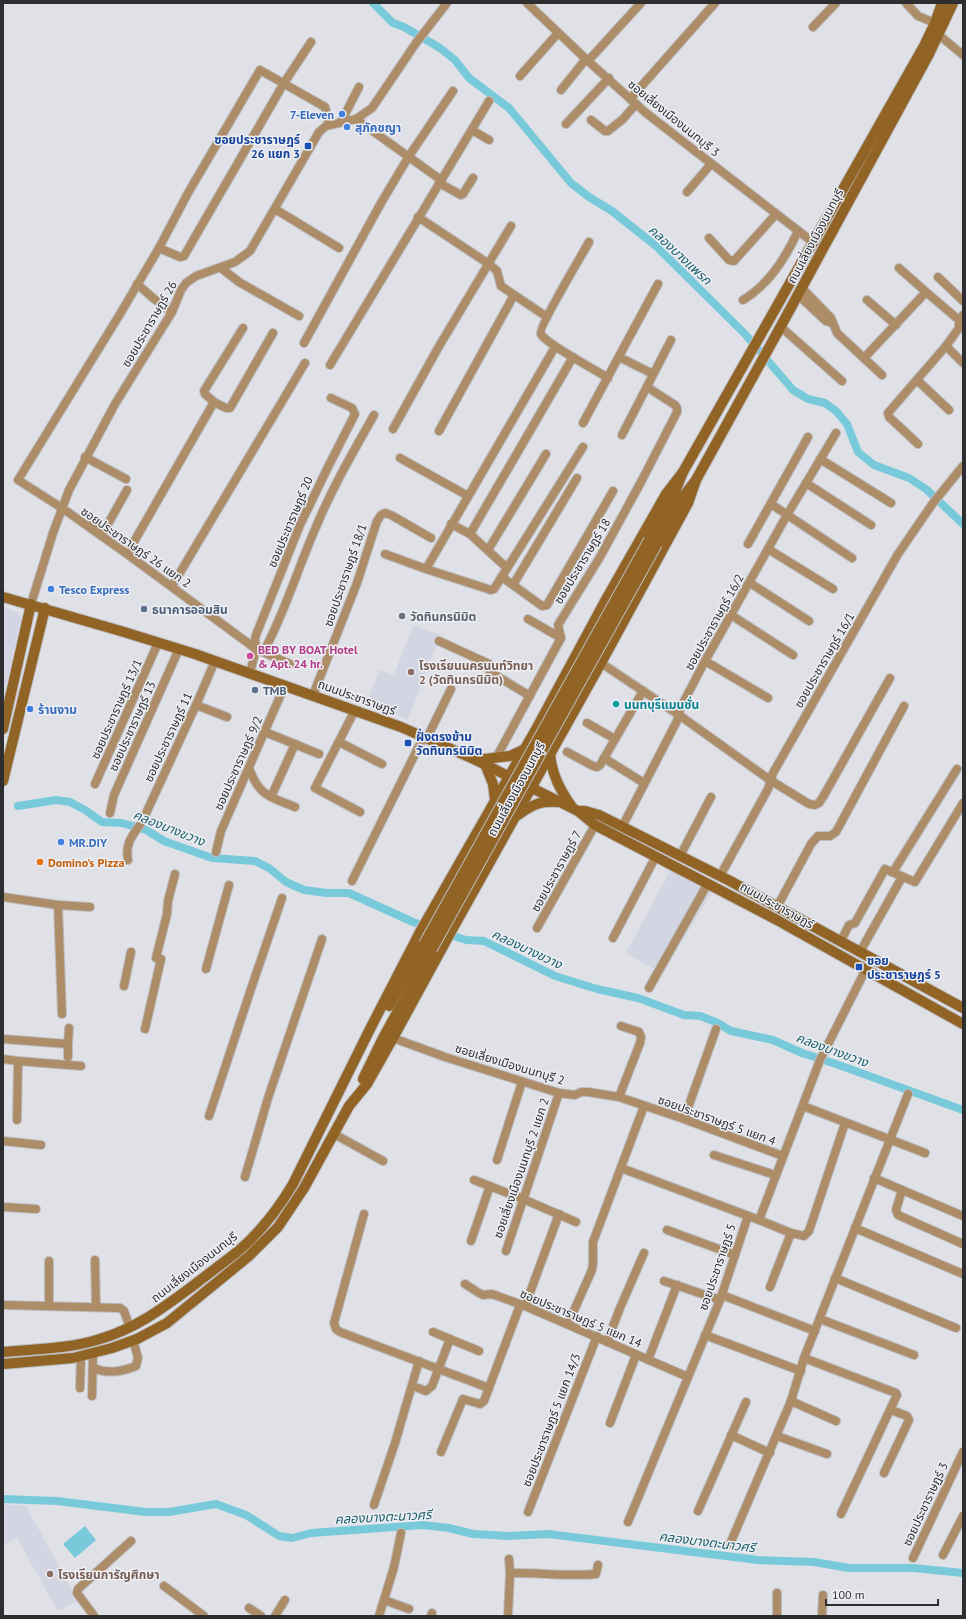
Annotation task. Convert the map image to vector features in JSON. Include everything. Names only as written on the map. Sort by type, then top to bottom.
[{"type":"main road","name":"ถนนเลี่ยงเมืองนนทบุรี","points":[[653,542],[683,472],[814,243],[935,23],[942,3]]},
{"type":"main road","name":"ถนนเลี่ยงเมืองนนทบุรี","points":[[342,1085],[428,946],[653,542],[696,480],[800,292],[939,34],[953,3]]},
{"type":"main road","name":"ถนนเลี่ยงเมืองนนทบุรี","points":[[3,1352],[70,1345],[98,1340],[130,1328],[154,1315],[238,1251],[266,1223],[282,1203],[420,932],[535,731],[604,603],[666,494],[683,472]]},
{"type":"main road","name":"ถนนเลี่ยงเมืองนนทบุรี","points":[[349,1106],[367,1084],[394,1038],[443,946],[601,664],[688,503],[696,480]]},
{"type":"main road","name":"ถนนประชาราษฎร์","points":[[3,597],[45,608],[179,649],[355,710],[425,737],[481,762],[576,810],[595,825],[777,920],[963,1024]]},
{"type":"main road","points":[[3,729],[31,604]]},
{"type":"main road","points":[[3,781],[45,608]]},
{"type":"main road","points":[[535,731],[535,740],[543,746],[551,746],[558,741]]},
{"type":"main road","points":[[495,800],[493,784],[481,762],[510,756],[524,749]]},
{"type":"main road","points":[[550,754],[551,768],[554,778],[576,810]]},
{"type":"main road","points":[[516,816],[535,804],[560,802]]},
{"type":"main road","points":[[487,816],[496,810],[505,811],[511,817],[510,826]]},
{"type":"main road","name":"ถนนประชาราษฎร์","points":[[576,810],[592,812],[720,876],[963,1008]]},
{"type":"main road","name":"ถนนเลี่ยงเมืองนนทบุรี","points":[[3,1364],[73,1358],[112,1348],[133,1340],[167,1323],[249,1256],[278,1227],[292,1208],[349,1106],[428,946]]},
{"type":"street","points":[[172,312],[137,284],[260,70],[325,107],[329,125],[356,119],[372,108],[416,43],[447,3]]},
{"type":"street","name":"ซอยเลี่ยงเมืองนนทบุรี 3","points":[[529,3],[558,33],[633,101],[711,164],[814,243]]},
{"type":"street","points":[[561,90],[641,3]]},
{"type":"street","points":[[591,120],[605,131],[608,131],[623,119],[633,101],[715,3]]},
{"type":"street","points":[[813,27],[836,3]]},
{"type":"street","points":[[906,3],[918,16],[935,23]]},
{"type":"street","points":[[520,76],[558,33]]},
{"type":"street","points":[[939,34],[963,55]]},
{"type":"street","points":[[159,248],[180,257],[184,256],[284,83],[311,42]]},
{"type":"street","points":[[566,124],[609,78]]},
{"type":"street","points":[[341,122],[359,86]]},
{"type":"street","points":[[304,343],[381,203],[409,156],[454,92]]},
{"type":"street","points":[[330,365],[489,101]]},
{"type":"street","points":[[356,119],[461,195],[474,178]]},
{"type":"street","name":"ซอยประชาราษฎร์ 26","points":[[31,604],[53,533],[69,490],[115,404],[172,312],[181,290],[186,283],[196,276],[235,262],[250,251],[319,132],[329,125]]},
{"type":"street","points":[[472,130],[489,140]]},
{"type":"street","points":[[687,192],[711,164]]},
{"type":"street","points":[[275,209],[339,248]]},
{"type":"street","points":[[709,238],[729,260],[734,261],[776,214]]},
{"type":"street","points":[[418,217],[488,264],[496,271],[501,286],[547,317]]},
{"type":"street","points":[[393,429],[438,348],[511,226]]},
{"type":"street","points":[[743,300],[755,292],[778,267],[798,231]]},
{"type":"street","points":[[589,242],[547,317],[541,335],[555,347],[608,378]]},
{"type":"street","points":[[221,268],[239,282],[299,316]]},
{"type":"street","points":[[899,268],[926,292],[961,317],[959,328],[946,346],[889,411],[888,415],[918,444]]},
{"type":"street","points":[[938,277],[963,301]]},
{"type":"street","name":"ซอยประชาราษฎร์ 26 แยก 2","points":[[137,284],[79,383],[18,480],[69,514],[92,527],[260,650],[290,664]]},
{"type":"street","points":[[583,423],[658,284]]},
{"type":"street","points":[[800,292],[831,318],[837,333],[882,375]]},
{"type":"street","points":[[864,358],[926,292]]},
{"type":"street","points":[[439,431],[514,295]]},
{"type":"street","points":[[867,300],[896,325]]},
{"type":"street","points":[[243,328],[204,391],[205,394],[214,402],[226,408],[230,408],[273,333]]},
{"type":"street","points":[[778,331],[842,381]]},
{"type":"street","points":[[622,435],[671,340]]},
{"type":"street","points":[[946,346],[963,363]]},
{"type":"street","points":[[426,569],[555,347]]},
{"type":"street","points":[[470,534],[573,357]]},
{"type":"street","points":[[618,357],[653,374]]},
{"type":"street","points":[[172,586],[305,363]]},
{"type":"street","points":[[917,380],[949,410]]},
{"type":"street","name":"ซอยประชาราษฎร์ 18","points":[[496,758],[560,638],[558,625],[600,557],[677,412],[675,404],[646,387]]},
{"type":"street","name":"ซอยประชาราษฎร์ 20","points":[[250,673],[260,650],[255,640],[256,634],[300,525],[355,414],[352,408],[331,398]]},
{"type":"street","points":[[127,554],[214,402]]},
{"type":"street","points":[[260,650],[276,628],[291,587],[331,491],[374,415]]},
{"type":"street","name":"ซอยประชาราษฎร์ 16/2","points":[[622,827],[677,721],[681,707],[705,661],[787,515],[836,433]]},
{"type":"street","points":[[748,544],[808,437]]},
{"type":"street","points":[[385,554],[491,590],[496,588],[506,568],[583,446]]},
{"type":"street","points":[[488,550],[546,454]]},
{"type":"street","points":[[85,458],[126,479]]},
{"type":"street","points":[[400,458],[468,496]]},
{"type":"street","points":[[820,459],[891,503]]},
{"type":"street","name":"ซอยประชาราษฎร์ 16/1","points":[[720,876],[768,789],[773,773],[898,554],[945,487],[962,470]]},
{"type":"street","points":[[513,585],[577,478]]},
{"type":"street","points":[[806,483],[870,525]]},
{"type":"street","points":[[81,518],[92,527],[104,531],[127,490]]},
{"type":"street","points":[[502,577],[542,606],[547,605],[613,491]]},
{"type":"street","points":[[771,504],[852,558]]},
{"type":"street","name":"ซอยประชาราษฎร์ 18/1","points":[[313,695],[357,583],[377,521],[381,515],[385,513],[391,515],[431,538]]},
{"type":"street","points":[[451,524],[470,534],[506,568]]},
{"type":"street","points":[[768,549],[834,589]]},
{"type":"street","points":[[750,583],[809,621]]},
{"type":"street","points":[[731,615],[793,655]]},
{"type":"street","points":[[528,619],[560,638]]},
{"type":"street","points":[[439,641],[491,665],[489,670],[490,672],[530,696]]},
{"type":"street","name":"ซอยประชาราษฎร์ 13/1","points":[[95,784],[158,643]]},
{"type":"street","name":"ซอยประชาราษฎร์ 13","points":[[110,813],[114,795],[179,649]]},
{"type":"street","name":"ซอยประชาราษฎร์ 11","points":[[128,860],[126,850],[130,839],[142,822],[215,661]]},
{"type":"street","points":[[705,661],[768,698]]},
{"type":"street","points":[[601,664],[679,714],[770,780],[809,804],[815,805],[819,803],[890,678]]},
{"type":"street","name":"ซอยประชาราษฎร์ 9/2","points":[[216,852],[221,831],[285,685]]},
{"type":"street","points":[[352,881],[451,688]]},
{"type":"street","points":[[567,752],[593,766],[597,767],[600,765],[643,691]]},
{"type":"street","points":[[196,704],[227,717]]},
{"type":"street","points":[[777,907],[811,844],[818,836],[830,836],[836,832],[904,706]]},
{"type":"street","points":[[355,710],[315,788],[360,812]]},
{"type":"street","points":[[587,723],[615,739]]},
{"type":"street","points":[[265,732],[319,754]]},
{"type":"street","points":[[339,742],[382,764]]},
{"type":"street","points":[[271,797],[294,744]]},
{"type":"street","points":[[604,758],[644,782]]},
{"type":"street","points":[[249,768],[253,780],[261,792],[295,807]]},
{"type":"street","points":[[893,872],[957,769]]},
{"type":"street","points":[[680,856],[711,797]]},
{"type":"street","points":[[841,941],[849,925],[854,923],[884,869],[915,882],[963,803]]},
{"type":"street","name":"ซอยประชาราษฎร์ 7","points":[[537,928],[595,825]]},
{"type":"street","points":[[613,938],[656,856]]},
{"type":"street","points":[[145,1029],[167,914],[168,901],[175,874]]},
{"type":"street","points":[[860,952],[902,877]]},
{"type":"street","points":[[649,988],[708,883]]},
{"type":"street","points":[[206,969],[229,885]]},
{"type":"street","points":[[3,897],[58,905],[90,907]]},
{"type":"street","points":[[209,1116],[252,982],[282,898]]},
{"type":"street","points":[[58,905],[62,1014]]},
{"type":"street","points":[[245,1177],[268,1098],[322,939]]},
{"type":"street","points":[[124,986],[131,952]]},
{"type":"street","points":[[759,1220],[821,1057],[866,969]]},
{"type":"street","points":[[619,1097],[641,1037],[639,1032],[621,1026]]},
{"type":"street","points":[[68,1028],[68,1057]]},
{"type":"street","points":[[684,1119],[716,1029]]},
{"type":"street","name":"ซอยเลี่ยงเมืองนนทบุรี 2","points":[[394,1038],[445,1057],[559,1093],[575,1095],[581,1092],[588,1092],[619,1097],[644,1106]]},
{"type":"street","points":[[3,1039],[68,1044]]},
{"type":"street","points":[[3,1059],[81,1066]]},
{"type":"street","points":[[17,1120],[18,1061]]},
{"type":"street","points":[[497,1160],[522,1082]]},
{"type":"street","name":"ซอยเลี่ยงเมืองนนทบุรี 2 แยก 2","points":[[506,1252],[559,1093]]},
{"type":"street","points":[[730,1544],[791,1401],[804,1358],[908,1094]]},
{"type":"street","points":[[568,1324],[592,1270],[594,1263],[593,1242],[644,1106]]},
{"type":"street","name":"ซอยประชาราษฎร์ 5 แยก 4","points":[[644,1106],[684,1119],[783,1156]]},
{"type":"street","points":[[803,1106],[924,1153]]},
{"type":"street","points":[[770,1287],[791,1233],[804,1236],[809,1231],[845,1123]]},
{"type":"street","points":[[334,1134],[383,1161]]},
{"type":"street","points":[[3,1141],[41,1145]]},
{"type":"street","points":[[714,1155],[775,1175]]},
{"type":"street","points":[[621,1168],[748,1216]]},
{"type":"street","points":[[874,1178],[963,1216]]},
{"type":"street","points":[[474,1180],[576,1222]]},
{"type":"street","points":[[471,1241],[490,1186]]},
{"type":"street","points":[[902,1190],[896,1210],[898,1215],[963,1244]]},
{"type":"street","points":[[3,1207],[36,1209]]},
{"type":"street","points":[[364,1214],[334,1323],[336,1329],[340,1332],[489,1388]]},
{"type":"street","points":[[441,1452],[463,1399],[480,1404],[482,1403],[559,1214]]},
{"type":"street","name":"ซอยประชาราษฏร์ 5","points":[[628,1522],[706,1336],[721,1297],[748,1216],[791,1233]]},
{"type":"street","points":[[855,1228],[963,1274]]},
{"type":"street","points":[[667,1230],[735,1255]]},
{"type":"street","points":[[607,1342],[644,1253]]},
{"type":"street","points":[[95,1260],[96,1307]]},
{"type":"street","points":[[49,1261],[49,1306]]},
{"type":"street","points":[[835,1278],[956,1328]]},
{"type":"street","points":[[664,1281],[721,1297],[815,1331]]},
{"type":"street","name":"ซอยประชาราษฎร์ 5 แยก 14","points":[[465,1284],[483,1295],[492,1294],[522,1305],[597,1336],[607,1342],[688,1377]]},
{"type":"street","points":[[648,1360],[677,1285]]},
{"type":"street","points":[[3,1305],[120,1308],[124,1310],[130,1328]]},
{"type":"street","points":[[820,1319],[914,1355]]},
{"type":"street","points":[[433,1332],[479,1351]]},
{"type":"street","name":"ซอยประชาราษฎร์ 5 แยก 14/3","points":[[528,1512],[597,1336]]},
{"type":"street","points":[[706,1336],[800,1371]]},
{"type":"street","points":[[418,1388],[426,1391],[429,1389],[450,1339]]},
{"type":"street","points":[[93,1368],[101,1372],[111,1372],[127,1370],[136,1366],[138,1358],[133,1340]]},
{"type":"street","points":[[92,1396],[93,1353]]},
{"type":"street","points":[[610,1423],[636,1355]]},
{"type":"street","points":[[80,1388],[81,1356]]},
{"type":"street","points":[[804,1358],[896,1393],[897,1397],[842,1514]]},
{"type":"street","points":[[374,1504],[395,1443],[419,1361]]},
{"type":"street","points":[[791,1401],[836,1420]]},
{"type":"street","points":[[698,1511],[746,1402]]},
{"type":"street","points":[[884,1473],[909,1420],[906,1416],[891,1410]]},
{"type":"street","points":[[731,1435],[770,1452]]},
{"type":"street","points":[[777,1436],[827,1454]]},
{"type":"street","name":"ซอยประชาราษฏร์ 3","points":[[913,1558],[961,1461],[963,1452]]},
{"type":"street","points":[[943,1555],[963,1516]]},
{"type":"street","points":[[379,1616],[394,1567],[401,1532]]},
{"type":"street","points":[[94,1616],[77,1593],[78,1590],[131,1541]]},
{"type":"street","points":[[508,1616],[510,1573],[509,1559]]},
{"type":"street","points":[[510,1573],[532,1572],[580,1575],[596,1574],[598,1565]]},
{"type":"street","points":[[164,1586],[204,1616]]},
{"type":"street","points":[[778,1593],[778,1616]]},
{"type":"street","points":[[822,1616],[823,1595]]},
{"type":"street","points":[[275,1616],[285,1600]]},
{"type":"street","points":[[384,1600],[409,1609]]},
{"type":"street","points":[[250,1608],[261,1616]]},
{"type":"shaded area","points":[[3,607],[18,612],[21,619],[3,698]]},
{"type":"shaded area","name":"โรงเรียนนครนนท์วิทยา 2 (วัดทินกรนิมิต)","points":[[413,625],[440,635],[408,720],[367,703],[379,670],[394,675]]},
{"type":"shaded area","points":[[671,869],[714,889],[662,973],[626,953]]},
{"type":"shaded area","name":"โรงเรียนการัญศึกษา","points":[[3,1504],[26,1506],[78,1601],[58,1611],[17,1538],[3,1546]]},
{"type":"water","points":[[85,1526],[96,1540],[75,1558],[63,1544]]},
{"type":"waterway","name":"คลองบางแพรก","points":[[373,3],[393,23],[404,27],[440,48],[455,60],[469,78],[509,108],[571,183],[589,197],[612,211],[656,246],[745,334],[793,390],[808,399],[825,403],[836,411],[847,424],[858,452],[874,465],[909,478],[926,489],[963,524]]},
{"type":"waterway","name":"คลองบางขวาง","points":[[18,806],[56,800],[70,802],[102,822],[122,823],[146,830],[164,841],[212,858],[255,861],[269,868],[286,882],[304,890],[327,893],[349,893],[413,922],[428,927]]},
{"type":"waterway","name":"คลองบางขวาง","points":[[444,933],[466,940],[484,941],[555,976],[597,989],[638,998],[684,1015],[700,1016],[716,1022],[731,1031],[773,1040],[802,1053],[963,1110]]},
{"type":"waterway","name":"คลองบางตะนาวศรี","points":[[3,1499],[57,1501],[146,1512],[169,1512],[216,1504],[246,1515],[279,1536],[292,1538],[311,1533],[423,1525],[449,1528],[473,1534],[508,1536],[548,1534],[758,1560],[814,1562],[849,1568],[914,1568],[963,1573]]},
{"type":"place","name":"7-Eleven","points":[[342,114]]},
{"type":"place","name":"สุภัคชญา","points":[[347,127]]},
{"type":"place","name":"ซอยประชาราษฎร์ 26 แยก 3","points":[[308,146]]},
{"type":"place","name":"Tesco Express","points":[[51,589]]},
{"type":"place","name":"ธนาคารออมสิน","points":[[144,609]]},
{"type":"place","name":"วัดทินกรนิมิต","points":[[402,616]]},
{"type":"place","name":"BED BY BOAT Hotel & Apt. 24 hr.","points":[[250,656]]},
{"type":"place","name":"โรงเรียนนครนนท์วิทยา 2 (วัดทินกรนิมิต)","points":[[411,672]]},
{"type":"place","name":"TMB","points":[[255,690]]},
{"type":"place","name":"นนทบุรีแมนชั่น","points":[[616,704]]},
{"type":"place","name":"ร้านงาม","points":[[30,709]]},
{"type":"place","name":"ฝั่งตรงข้าม วัดทินกรนิมิต","points":[[408,743]]},
{"type":"place","name":"MR.DIY","points":[[61,842]]},
{"type":"place","name":"Domino's Pizza","points":[[40,862]]},
{"type":"place","name":"ซอย ประชาราษฎร์ 5","points":[[859,967]]},
{"type":"place","name":"โรงเรียนการัญศึกษา","points":[[50,1574]]}]
